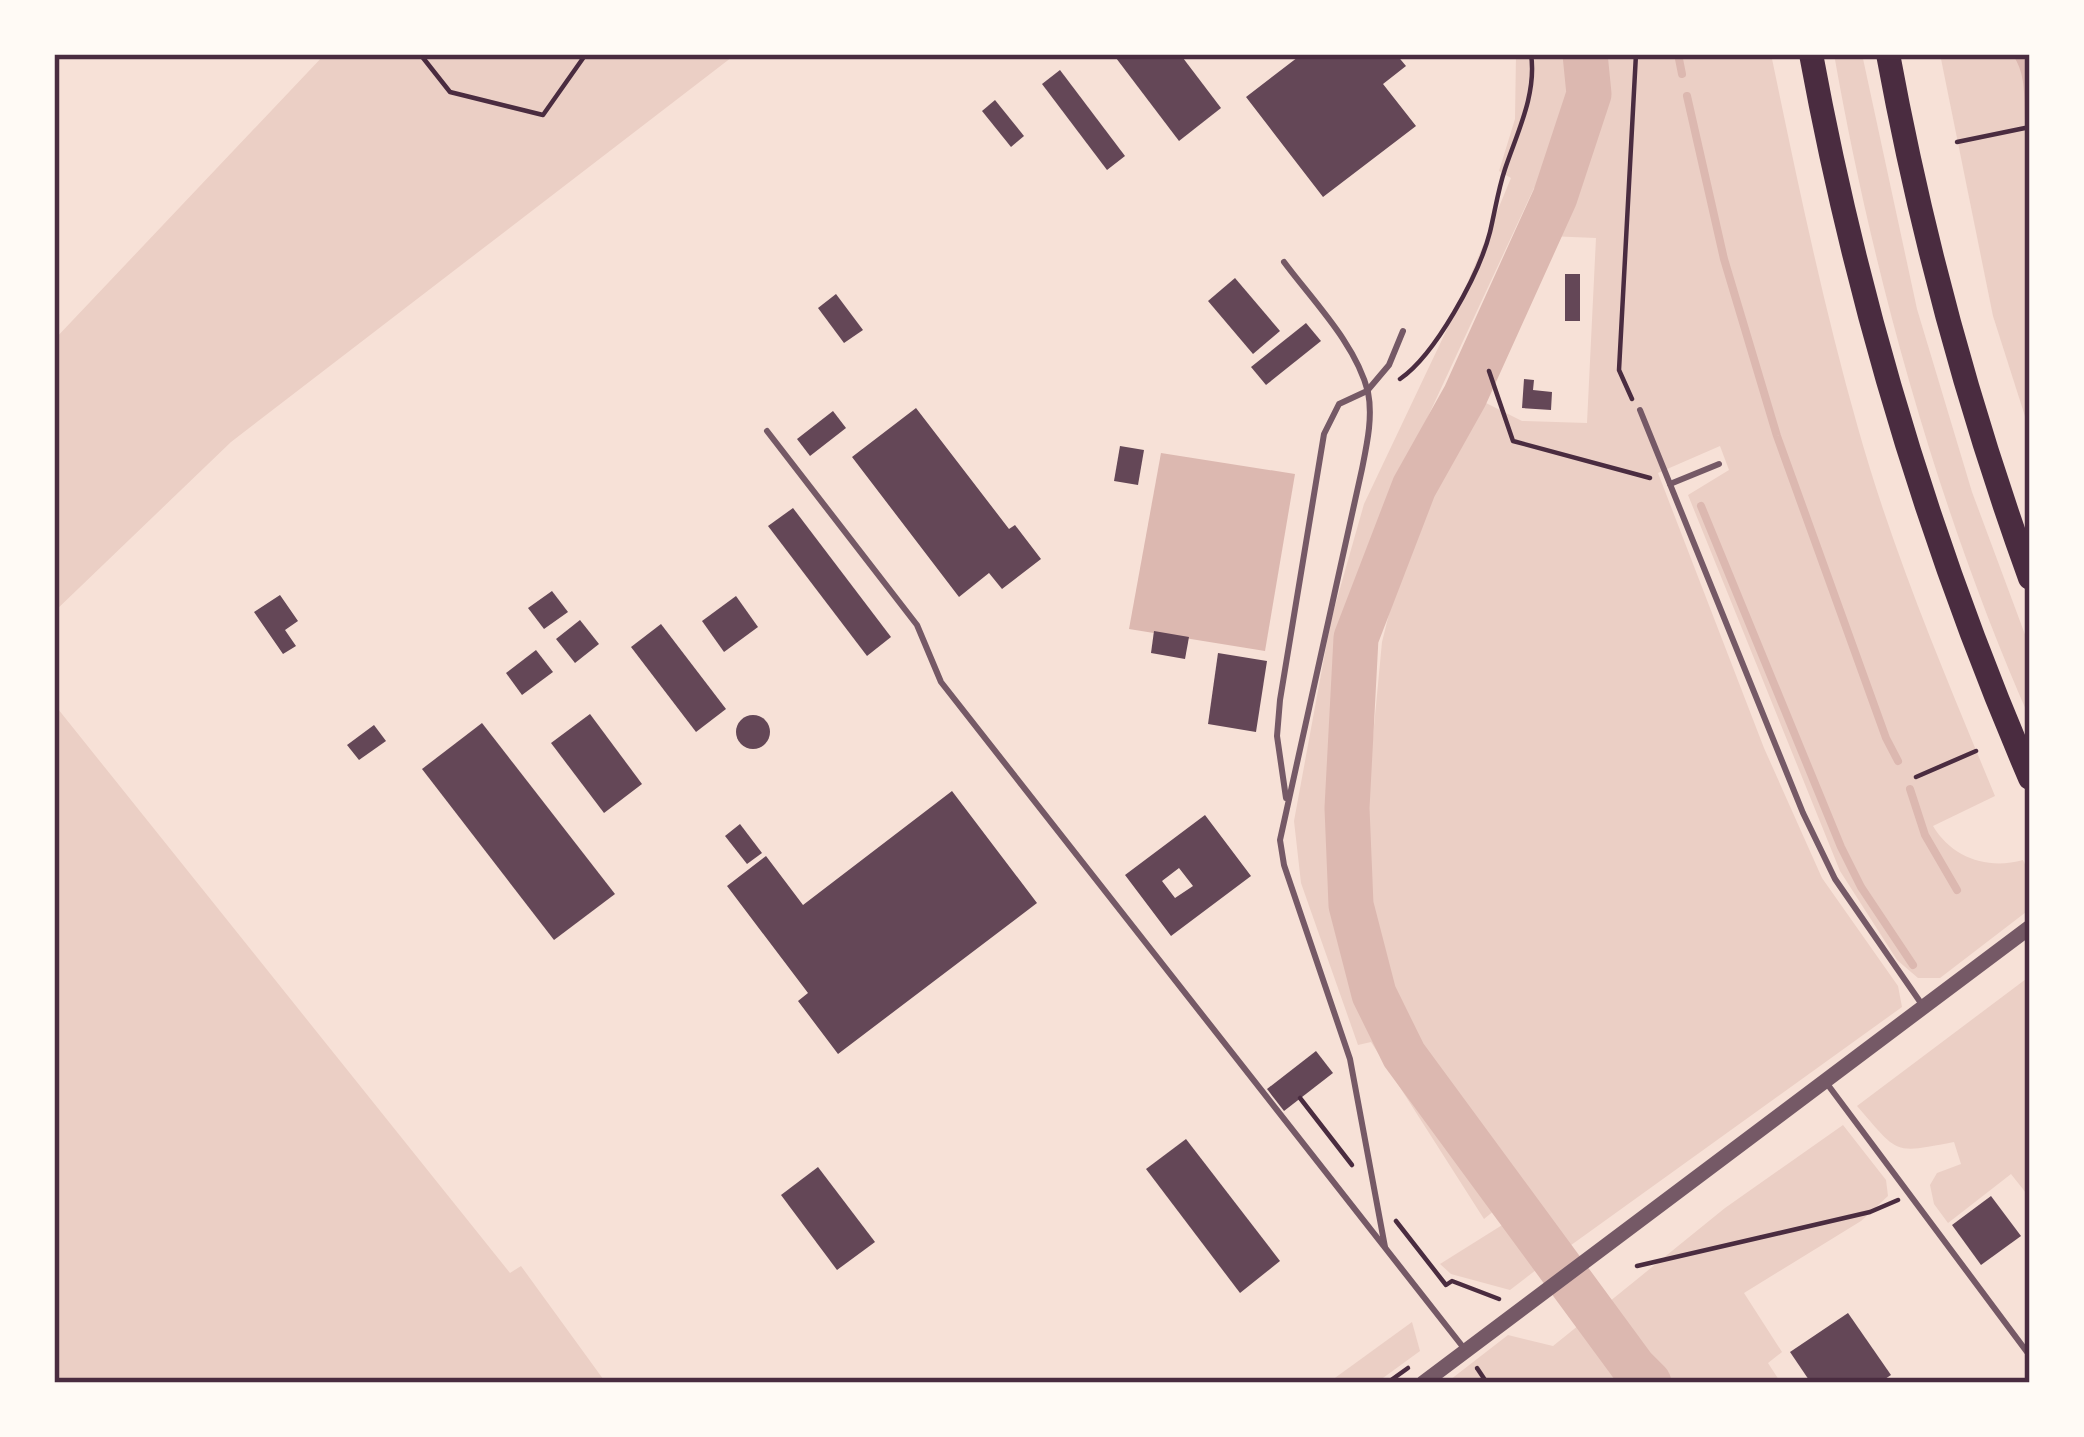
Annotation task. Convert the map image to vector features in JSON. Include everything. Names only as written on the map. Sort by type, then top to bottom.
[{"type":"highway","points":[[1811,54],[1839,195],[1924,504],[1987,678],[2030,778]]},
{"type":"highway","points":[[1888,54],[1948,328],[1990,468],[2030,578]]},
{"type":"street","points":[[1423,1383],[2030,927]]},
{"type":"lane","points":[[1284,262],[1340,337],[1367,391],[1369,429],[1362,469],[1280,840],[1284,866],[1350,1059],[1386,1247]]},
{"type":"lane","points":[[1287,802],[1277,736],[1280,700],[1324,434],[1339,404],[1367,391],[1389,365],[1403,331]]},
{"type":"lane","points":[[1640,410],[1803,813],[1835,879],[1924,1007]]},
{"type":"lane","points":[[767,431],[917,625],[941,682],[1465,1350]]},
{"type":"lane","points":[[1670,484],[1719,464]]},
{"type":"lane","points":[[1826,1082],[2030,1356]]},
{"type":"path","points":[[420,54],[450,92],[543,115],[586,54]]},
{"type":"path","points":[[1432,350],[1489,236],[1503,173],[1522,122],[1534,70],[1532,54]]},
{"type":"path","points":[[1636,54],[1619,370],[1640,410]]},
{"type":"path","points":[[1958,142],[2025,128]]},
{"type":"path","points":[[1489,370],[1513,441],[1670,484]]},
{"type":"path","points":[[1916,778],[1976,752]]},
{"type":"path","points":[[1636,1266],[1870,1212],[1912,1194]]},
{"type":"shaded area","points":[[325,54],[736,54],[231,442],[54,612],[54,340]]},
{"type":"shaded area","points":[[1516,54],[1771,54],[1822,289],[1872,475],[1921,613],[1995,796],[1933,826],[1950,846],[1972,859],[2023,860],[2030,875],[2030,909],[1940,978],[1918,978],[1897,960],[1840,871],[1688,495],[1729,470],[1720,446],[1658,473],[1764,748],[1822,878],[1898,986],[1902,1007],[1567,1248],[1424,1065],[1401,1022],[1370,928],[1363,842],[1382,642],[1404,554],[1463,439],[1499,339],[1509,340],[1486,403],[1522,421],[1587,423],[1596,238],[1548,236],[1570,200],[1534,188],[1392,494],[1346,633],[1333,836],[1345,945],[1384,1039],[1501,1205],[1484,1219],[1371,1042],[1358,1045],[1301,883],[1294,821],[1331,620],[1364,504],[1457,308],[1511,178],[1499,171],[1515,119]]},
{"type":"shaded area","points":[[1834,54],[1862,54],[1917,309],[1972,492],[2030,648],[2030,719],[1966,559],[1912,392],[1868,223]]},
{"type":"shaded area","points":[[1940,54],[2030,54],[2030,432],[1993,316]]},
{"type":"shaded area","points":[[1161,453],[1295,474],[1265,651],[1129,629]]},
{"type":"shaded area","points":[[54,704],[510,1273],[521,1266],[606,1383],[54,1383]]},
{"type":"shaded area","points":[[2030,976],[2030,1198],[2011,1174],[1948,1223],[1934,1204],[1930,1185],[1937,1173],[1961,1164],[1954,1142],[1907,1149],[1898,1146],[1857,1106]]},
{"type":"shaded area","points":[[1843,1125],[1886,1180],[1888,1196],[1861,1221],[1744,1293],[1782,1352],[1768,1363],[1781,1383],[1674,1383],[1604,1306],[1725,1208]]},
{"type":"shaded area","points":[[1515,1217],[1545,1263],[1510,1290],[1451,1274],[1440,1264]]},
{"type":"shaded area","points":[[1584,1321],[1625,1383],[1446,1383],[1508,1335],[1553,1346]]},
{"type":"shaded area","points":[[1412,1322],[1420,1351],[1376,1383],[1328,1383]]},
{"type":"building","points":[[1113,54],[1180,54],[1221,108],[1179,141]]},
{"type":"building","points":[[1302,54],[1396,54],[1406,66],[1383,84],[1416,126],[1323,197],[1246,97]]},
{"type":"building","points":[[1060,70],[1125,156],[1107,170],[1042,84]]},
{"type":"building","points":[[995,100],[1024,136],[1011,147],[982,111]]},
{"type":"building","points":[[1565,274],[1580,274],[1580,321],[1565,321]]},
{"type":"building","points":[[1235,278],[1280,331],[1253,354],[1208,301]]},
{"type":"building","points":[[836,294],[863,330],[844,343],[818,308]]},
{"type":"building","points":[[1306,323],[1321,341],[1266,385],[1251,367]]},
{"type":"building","points":[[1524,379],[1534,380],[1533,390],[1552,392],[1551,410],[1522,408]]},
{"type":"building","points":[[916,408],[1009,529],[1015,525],[1041,559],[1002,589],[989,573],[959,597],[852,457]]},
{"type":"building","points":[[833,411],[846,428],[810,456],[797,439]]},
{"type":"building","points":[[1120,446],[1144,450],[1138,485],[1114,481]]},
{"type":"building","points":[[793,508],[891,637],[867,656],[768,526]]},
{"type":"building","points":[[552,591],[568,612],[544,629],[528,608]]},
{"type":"building","points":[[280,595],[298,621],[285,630],[296,646],[283,654],[254,612]]},
{"type":"building","points":[[736,596],[758,627],[724,652],[702,621]]},
{"type":"building","points":[[580,620],[599,644],[575,663],[556,639]]},
{"type":"building","points":[[661,624],[726,709],[696,732],[631,647]]},
{"type":"building","points":[[1154,631],[1189,637],[1185,659],[1151,653]]},
{"type":"building","points":[[536,650],[553,672],[522,695],[506,673]]},
{"type":"building","points":[[1218,653],[1267,661],[1256,732],[1208,724]]},
{"type":"building","points":[[590,714],[642,784],[604,813],[551,743]]},
{"type":"building","points":[[753,715],[765,720],[770,732],[765,744],[753,749],[741,744],[736,732],[741,720]]},
{"type":"building","points":[[482,723],[615,894],[554,940],[422,769]]},
{"type":"building","points":[[374,725],[386,741],[359,760],[347,745]]},
{"type":"building","points":[[952,791],[1037,903],[838,1054],[798,1001],[808,993],[727,886],[766,856],[803,905]]},
{"type":"building","points":[[1205,815],[1251,876],[1171,936],[1125,875]],"holes":[[[1179,868],[1193,886],[1175,898],[1162,881]]]},
{"type":"building","points":[[740,824],[762,853],[747,864],[725,836]]},
{"type":"building","points":[[1316,1051],[1333,1073],[1284,1111],[1267,1089]]},
{"type":"building","points":[[1186,1139],[1280,1261],[1240,1293],[1146,1169]]},
{"type":"building","points":[[818,1167],[875,1242],[837,1270],[781,1195]]},
{"type":"building","points":[[1991,1196],[2021,1236],[1981,1265],[1952,1225]]},
{"type":"building","points":[[1848,1313],[1891,1375],[1879,1383],[1811,1383],[1790,1352]]},
{"type":"waterway","points":[[1585,54],[1589,94],[1555,197],[1465,396],[1414,487],[1356,638],[1347,808],[1351,905],[1374,994],[1404,1055],[1649,1383]]},
{"type":"waterway","points":[[1678,54],[1682,74]]},
{"type":"waterway","points":[[2017,54],[2026,77],[2029,120]]},
{"type":"waterway","points":[[1687,96],[1724,259],[1777,436],[1898,761]]},
{"type":"waterway","points":[[1701,506],[1841,847],[1861,887],[1913,965]]},
{"type":"waterway","points":[[1910,789],[1925,835],[1957,890]]}]
